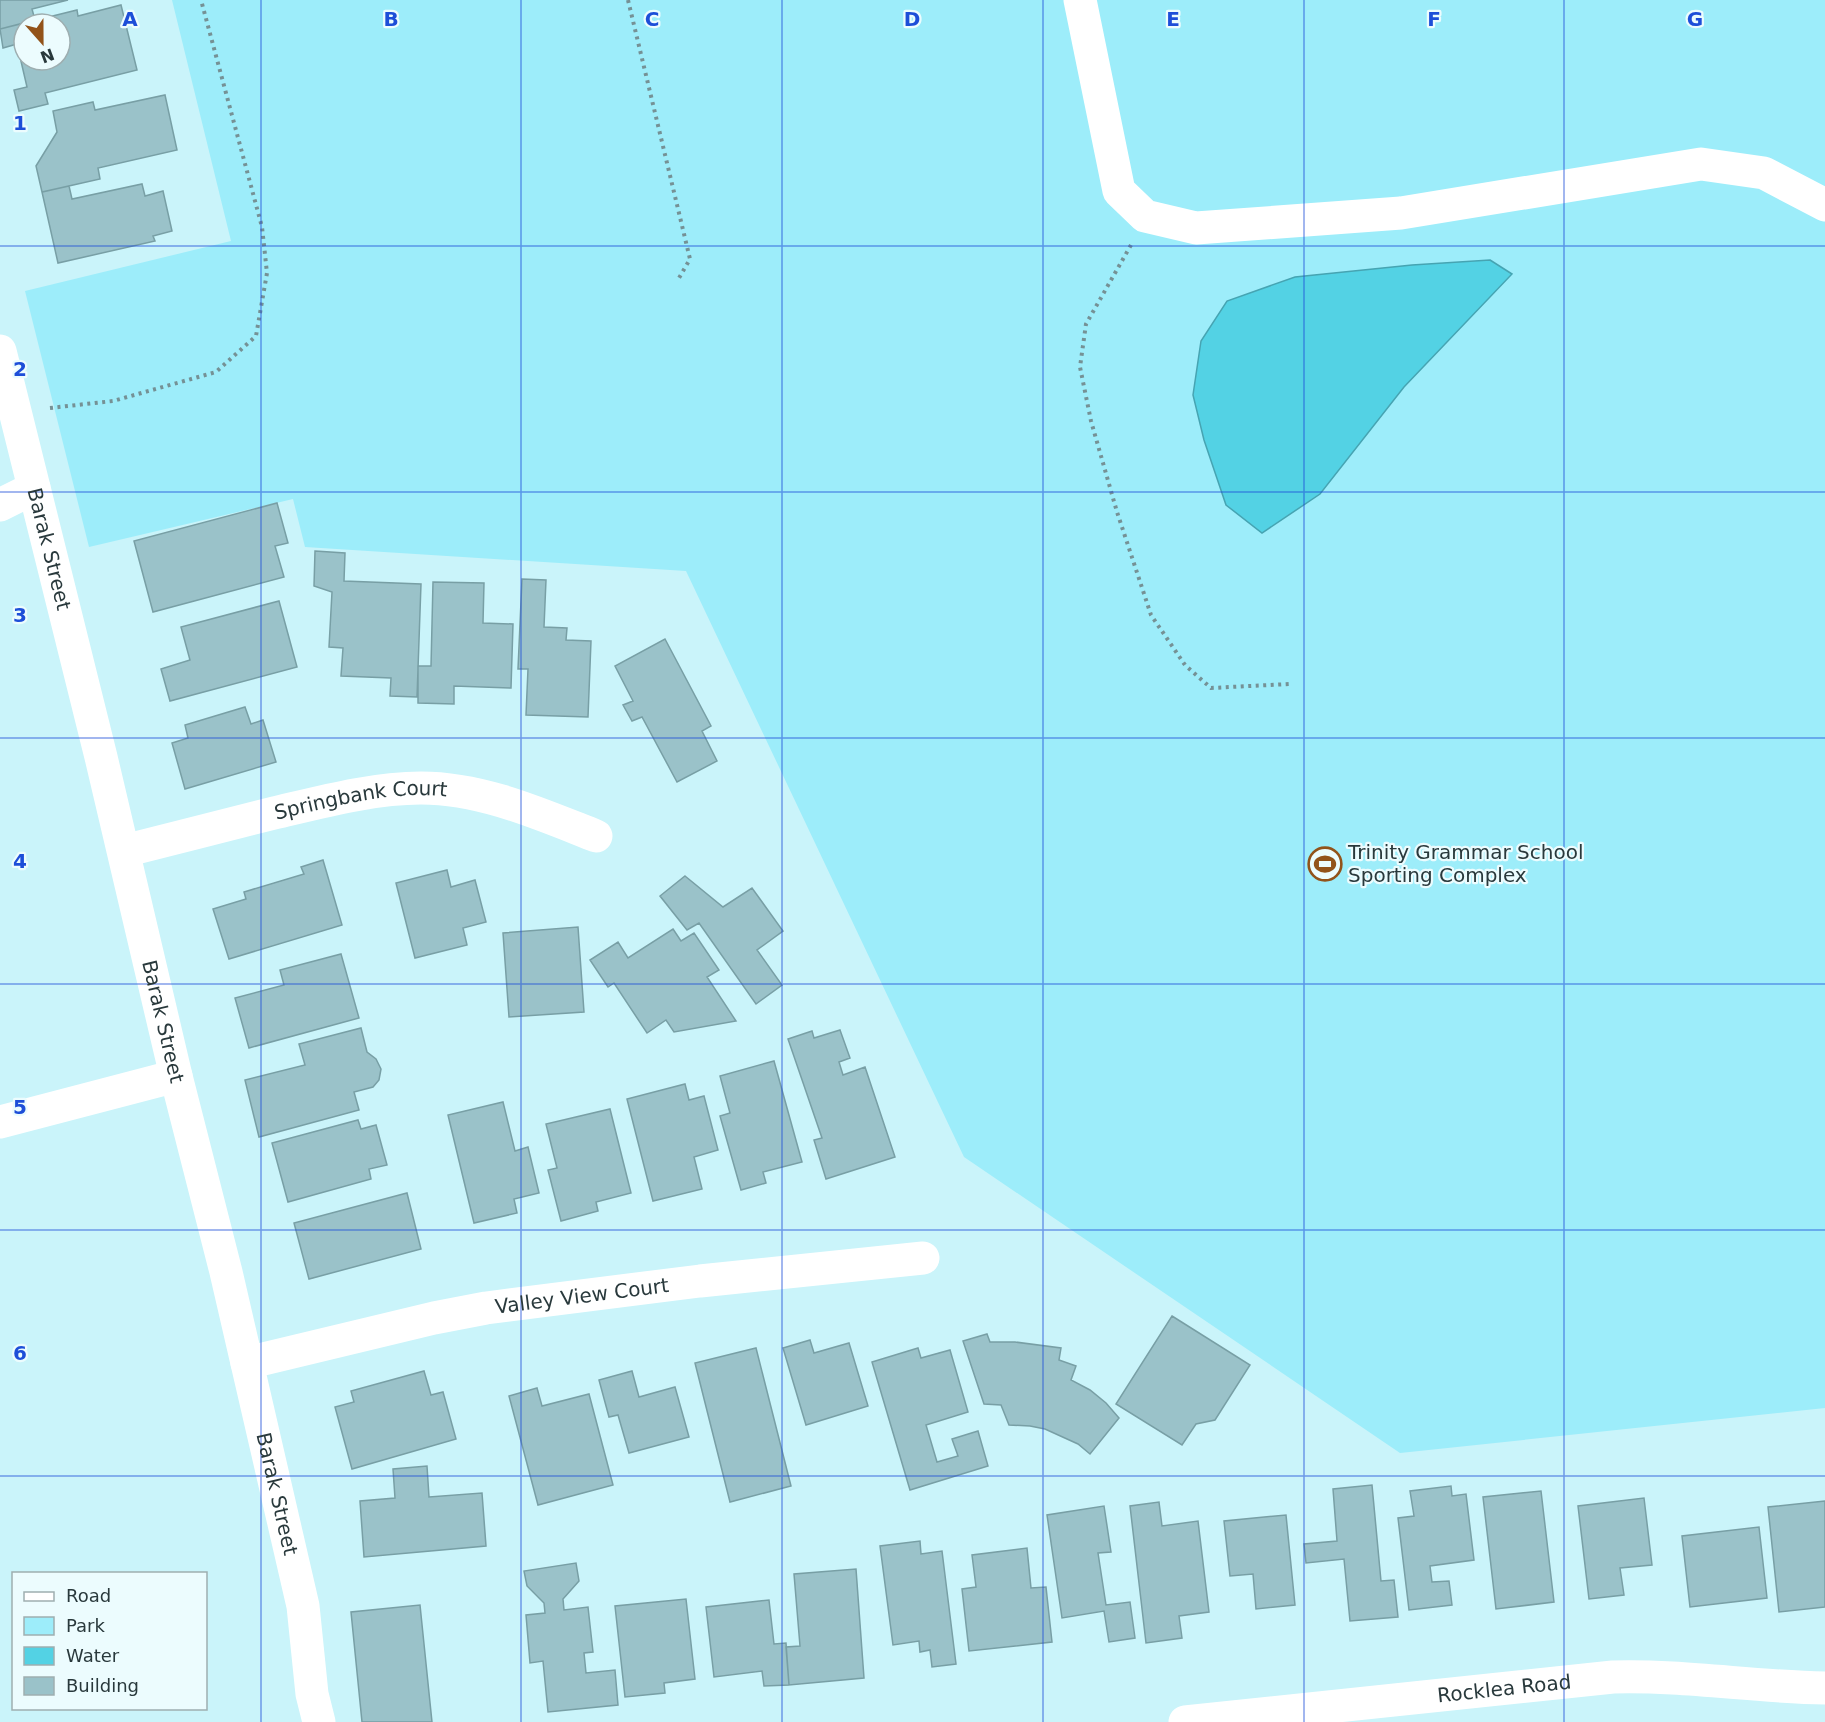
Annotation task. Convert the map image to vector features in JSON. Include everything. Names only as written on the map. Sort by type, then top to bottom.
[{"type":"street","points":[[1080,0],[1119,190],[1145,216],[1196,228],[1401,213],[1701,164],[1764,172],[1825,206]]},
{"type":"street","name":"Barak Street","points":[[0,351],[124,850],[303,1606],[314,1713]]},
{"type":"street","points":[[0,505],[34,488]]},
{"type":"street","name":"Springbank Court","points":[[124,850],[307,805],[363,794],[422,788],[467,793],[519,806],[596,836]]},
{"type":"street","points":[[0,1122],[176,1076]]},
{"type":"street","name":"Valley View Court","points":[[247,1364],[486,1308],[700,1281],[923,1258]]},
{"type":"street","name":"Rocklea Road","points":[[1185,1722],[1301,1716],[1613,1677],[1644,1676],[1794,1688],[1825,1688]]},
{"type":"path","points":[[16,416],[54,407],[113,401],[216,372],[256,336],[267,273],[262,227],[201,0]]},
{"type":"path","points":[[628,0],[690,259],[679,278]]},
{"type":"path","points":[[1145,216],[1128,252],[1086,324],[1080,368],[1091,421],[1117,512],[1152,615],[1185,665],[1211,688],[1289,684]]},
{"type":"green space","name":"Trinity Grammar School Sporting Complex","points":[[172,0],[1825,0],[1825,1408],[1400,1453],[964,1157],[686,571],[305,547],[293,499],[89,547],[25,291],[231,241]]},
{"type":"water","points":[[1490,260],[1512,274],[1404,387],[1320,494],[1262,533],[1226,505],[1204,440],[1193,395],[1201,341],[1227,301],[1295,277]]},
{"type":"building","points":[[0,0],[68,0],[32,9],[33,12],[12,12],[12,26],[0,29]]},
{"type":"building","points":[[121,5],[137,70],[45,93],[48,104],[19,111],[14,90],[27,87],[24,72],[72,72],[72,12],[69,12],[77,10],[78,16]]},
{"type":"building","points":[[12,26],[12,45],[3,48],[0,29]]},
{"type":"building","points":[[165,95],[177,150],[98,168],[100,179],[42,192],[36,166],[57,132],[53,111],[93,102],[95,110]]},
{"type":"building","points":[[142,184],[145,196],[163,191],[172,231],[153,236],[155,241],[58,263],[42,192],[69,186],[72,199]]},
{"type":"building","points":[[277,503],[288,543],[275,546],[284,577],[153,612],[134,541]]},
{"type":"building","points":[[315,551],[345,553],[344,581],[421,584],[417,697],[390,696],[391,678],[341,676],[343,648],[329,647],[332,592],[314,586]]},
{"type":"building","points":[[522,579],[546,580],[544,627],[567,628],[566,640],[591,641],[588,717],[526,715],[528,669],[518,669]]},
{"type":"building","points":[[433,582],[484,583],[483,623],[513,624],[511,688],[454,686],[454,704],[418,703],[418,666],[431,666]]},
{"type":"building","points":[[279,601],[297,667],[170,701],[161,669],[190,660],[181,627]]},
{"type":"building","points":[[665,639],[711,726],[702,731],[717,761],[677,782],[642,717],[632,721],[623,705],[633,701],[615,666]]},
{"type":"building","points":[[245,707],[251,724],[263,720],[276,762],[185,789],[172,743],[188,738],[185,725]]},
{"type":"building","points":[[323,860],[342,925],[229,959],[213,909],[246,899],[244,892],[304,874],[301,867]]},
{"type":"building","points":[[447,870],[451,887],[475,880],[486,922],[463,928],[467,945],[415,958],[396,883]]},
{"type":"building","points":[[685,876],[723,907],[752,888],[783,931],[757,950],[782,985],[756,1004],[699,923],[687,930],[660,896]]},
{"type":"building","points":[[578,927],[584,1012],[509,1017],[503,933]]},
{"type":"building","points":[[673,929],[681,941],[694,933],[719,970],[707,977],[736,1021],[674,1032],[666,1020],[647,1033],[614,983],[608,987],[590,960],[618,942],[628,958]]},
{"type":"building","points":[[341,954],[359,1018],[249,1048],[235,998],[284,985],[280,970]]},
{"type":"building","points":[[361,1028],[367,1052],[376,1059],[381,1069],[379,1080],[373,1087],[354,1092],[359,1110],[259,1137],[245,1080],[305,1065],[299,1044]]},
{"type":"building","points":[[840,1030],[850,1058],[839,1062],[843,1075],[865,1067],[895,1157],[826,1179],[814,1140],[822,1138],[788,1039],[812,1031],[814,1038]]},
{"type":"building","points":[[774,1061],[802,1162],[763,1172],[766,1183],[741,1190],[720,1116],[730,1113],[720,1076]]},
{"type":"building","points":[[685,1084],[689,1100],[704,1096],[718,1150],[694,1157],[702,1189],[653,1201],[627,1099]]},
{"type":"building","points":[[503,1102],[515,1151],[528,1147],[539,1193],[514,1199],[517,1213],[474,1223],[448,1115]]},
{"type":"building","points":[[610,1109],[631,1193],[596,1202],[598,1211],[561,1221],[548,1170],[557,1168],[546,1124]]},
{"type":"building","points":[[358,1120],[361,1129],[376,1125],[387,1165],[369,1169],[371,1179],[288,1202],[272,1143]]},
{"type":"building","points":[[407,1193],[421,1249],[309,1279],[294,1223]]},
{"type":"building","points":[[1172,1316],[1250,1365],[1215,1420],[1196,1424],[1182,1445],[1116,1404]]},
{"type":"building","points":[[987,1334],[990,1342],[1015,1342],[1061,1348],[1059,1360],[1076,1366],[1071,1380],[1090,1390],[1119,1418],[1090,1454],[1078,1444],[1045,1429],[1009,1425],[1001,1405],[984,1404],[963,1341]]},
{"type":"building","points":[[810,1340],[814,1353],[849,1343],[868,1406],[806,1425],[783,1348]]},
{"type":"building","points":[[756,1348],[791,1486],[730,1502],[695,1363]]},
{"type":"building","points":[[918,1348],[921,1358],[950,1350],[968,1412],[926,1425],[937,1462],[958,1456],[952,1439],[978,1431],[988,1466],[910,1490],[872,1362]]},
{"type":"building","points":[[424,1371],[431,1395],[443,1392],[456,1439],[352,1469],[335,1407],[354,1402],[351,1391]]},
{"type":"building","points":[[632,1371],[639,1397],[675,1387],[689,1437],[629,1453],[618,1415],[609,1417],[599,1380]]},
{"type":"building","points":[[537,1388],[542,1406],[589,1394],[613,1485],[538,1505],[509,1396]]},
{"type":"building","points":[[427,1466],[429,1497],[482,1493],[486,1546],[364,1557],[360,1501],[395,1498],[393,1469]]},
{"type":"building","points":[[1372,1485],[1381,1581],[1394,1580],[1398,1617],[1350,1621],[1344,1559],[1306,1563],[1304,1544],[1337,1541],[1333,1489]]},
{"type":"building","points":[[1451,1486],[1452,1496],[1466,1494],[1474,1560],[1430,1566],[1432,1582],[1449,1581],[1452,1605],[1409,1610],[1398,1518],[1414,1516],[1410,1491]]},
{"type":"building","points":[[1541,1491],[1554,1602],[1496,1609],[1483,1497]]},
{"type":"building","points":[[1644,1498],[1652,1565],[1620,1568],[1624,1595],[1589,1599],[1578,1506]]},
{"type":"building","points":[[1825,1501],[1825,1607],[1779,1612],[1768,1507]]},
{"type":"building","points":[[1159,1502],[1162,1526],[1198,1521],[1209,1612],[1179,1616],[1182,1638],[1146,1643],[1130,1506]]},
{"type":"building","points":[[1104,1506],[1111,1552],[1098,1553],[1106,1605],[1130,1602],[1135,1638],[1109,1642],[1104,1611],[1062,1618],[1047,1515]]},
{"type":"building","points":[[1286,1515],[1295,1605],[1256,1609],[1253,1574],[1230,1576],[1224,1521]]},
{"type":"building","points":[[1759,1527],[1767,1598],[1690,1607],[1682,1536]]},
{"type":"building","points":[[920,1541],[921,1554],[942,1551],[956,1664],[932,1667],[930,1650],[920,1652],[919,1641],[893,1645],[880,1546]]},
{"type":"building","points":[[1027,1548],[1031,1588],[1046,1587],[1052,1642],[969,1651],[962,1589],[976,1587],[972,1555]]},
{"type":"building","points":[[576,1563],[579,1581],[563,1599],[564,1610],[588,1607],[593,1652],[584,1653],[586,1673],[615,1670],[618,1705],[548,1712],[543,1661],[530,1663],[526,1615],[545,1613],[544,1603],[527,1586],[524,1571]]},
{"type":"building","points":[[856,1569],[864,1678],[789,1685],[786,1647],[800,1646],[794,1574]]},
{"type":"building","points":[[686,1599],[695,1679],[664,1683],[665,1693],[625,1697],[615,1606]]},
{"type":"building","points":[[769,1600],[774,1644],[786,1643],[789,1685],[764,1686],[762,1671],[714,1677],[706,1607]]},
{"type":"building","points":[[420,1605],[432,1722],[362,1722],[351,1612]]},
{"type":"place","name":"Trinity Grammar School Sporting Complex","points":[[1325,864]]}]
